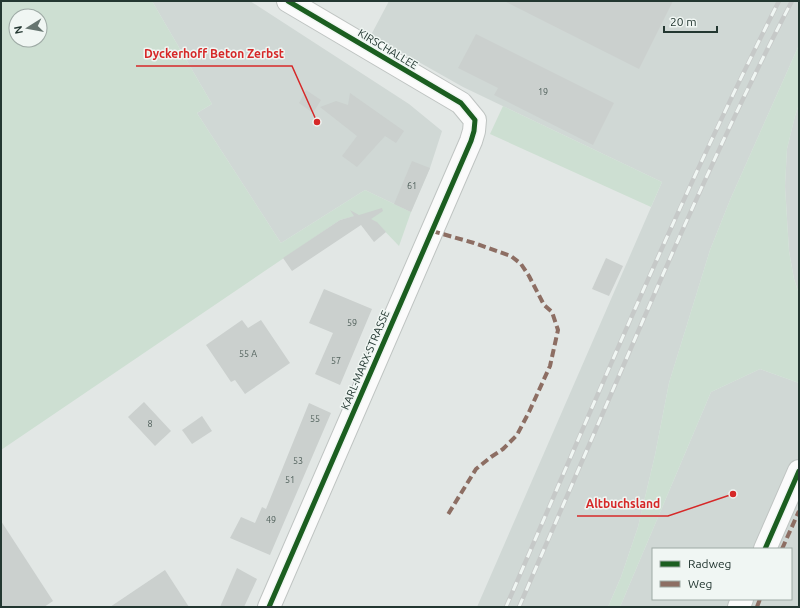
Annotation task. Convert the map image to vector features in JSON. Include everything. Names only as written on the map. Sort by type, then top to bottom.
[{"type":"street","name":"KIRSCHALLEE","points":[[288,1],[461,103],[475,120]]},
{"type":"street","name":"KARL-MARX-STRASSE","points":[[269,607],[471,141],[475,120]]},
{"type":"street","points":[[764,548],[799,471]]},
{"type":"shaded area","points":[[152,1],[250,1],[409,104],[442,131],[430,168],[411,212],[365,190],[281,243],[197,113],[212,104]]},
{"type":"shaded area","points":[[389,1],[799,1],[799,45],[730,200],[710,250],[669,383],[655,455],[638,527],[621,577],[608,607],[477,607],[662,182],[463,87],[371,35]]},
{"type":"shaded area","points":[[799,104],[799,294],[794,279],[789,251],[785,186],[787,149]]},
{"type":"shaded area","points":[[760,369],[799,383],[799,607],[620,607],[711,392]]},
{"type":"green space","points":[[1,1],[152,1],[212,104],[197,113],[281,243],[365,190],[411,212],[399,246],[376,222],[359,215],[340,220],[1,450]]},
{"type":"green space","points":[[799,45],[799,104],[787,149],[785,186],[789,251],[794,279],[799,294],[799,383],[760,369],[711,392],[620,607],[608,607],[621,577],[638,527],[655,455],[669,383],[710,250],[730,200]]},
{"type":"green space","points":[[503,106],[662,182],[651,207],[490,134]]},
{"type":"building","points":[[504,1],[673,1],[639,69]]},
{"type":"building","points":[[476,34],[614,103],[593,145],[494,95],[498,88],[458,68]]},
{"type":"building","points":[[306,90],[321,100],[313,113],[299,103]]},
{"type":"building","points":[[350,93],[404,131],[396,143],[385,136],[357,167],[342,156],[357,136],[320,107],[336,101],[348,105]]},
{"type":"building","points":[[412,161],[430,168],[411,212],[394,204]]},
{"type":"building","points":[[382,208],[383,211],[371,219],[377,222],[386,232],[374,242],[361,225],[292,271],[283,258],[340,220],[354,216],[350,210],[359,215]]},
{"type":"building","points":[[606,258],[623,266],[609,296],[592,289]]},
{"type":"building","points":[[324,289],[372,309],[340,385],[315,374],[333,333],[309,323]]},
{"type":"building","points":[[242,320],[248,328],[261,320],[290,363],[245,394],[235,380],[231,382],[206,345]]},
{"type":"building","points":[[144,402],[171,431],[155,446],[128,417]]},
{"type":"building","points":[[309,403],[331,413],[270,555],[230,538],[241,517],[255,523],[262,507],[266,509]]},
{"type":"building","points":[[202,416],[212,431],[192,444],[182,430]]},
{"type":"building","points":[[1,521],[53,601],[44,607],[1,607]]},
{"type":"building","points":[[237,568],[257,579],[244,607],[220,607]]},
{"type":"building","points":[[165,570],[189,607],[110,607]]},
{"type":"railway","points":[[506,607],[672,226],[742,76],[779,1]]},
{"type":"railway","points":[[519,607],[695,202],[732,121],[792,1]]},
{"type":"marked path","points":[[432,231],[474,243],[511,256],[521,264],[544,305],[552,312],[558,330],[550,366],[517,435],[503,449],[476,469],[447,516]]},
{"type":"marked path","points":[[782,548],[799,511]]},
{"type":"marked path","points":[[757,607],[760,600]]},
{"type":"cycle path","points":[[269,607],[471,141],[475,120],[461,103],[288,1]]},
{"type":"cycle path","points":[[765,548],[799,471]]},
{"type":"place","name":"Dyckerhoff Beton Zerbst","points":[[317,122]]},
{"type":"place","name":"Altbuchsland","points":[[733,494]]}]
